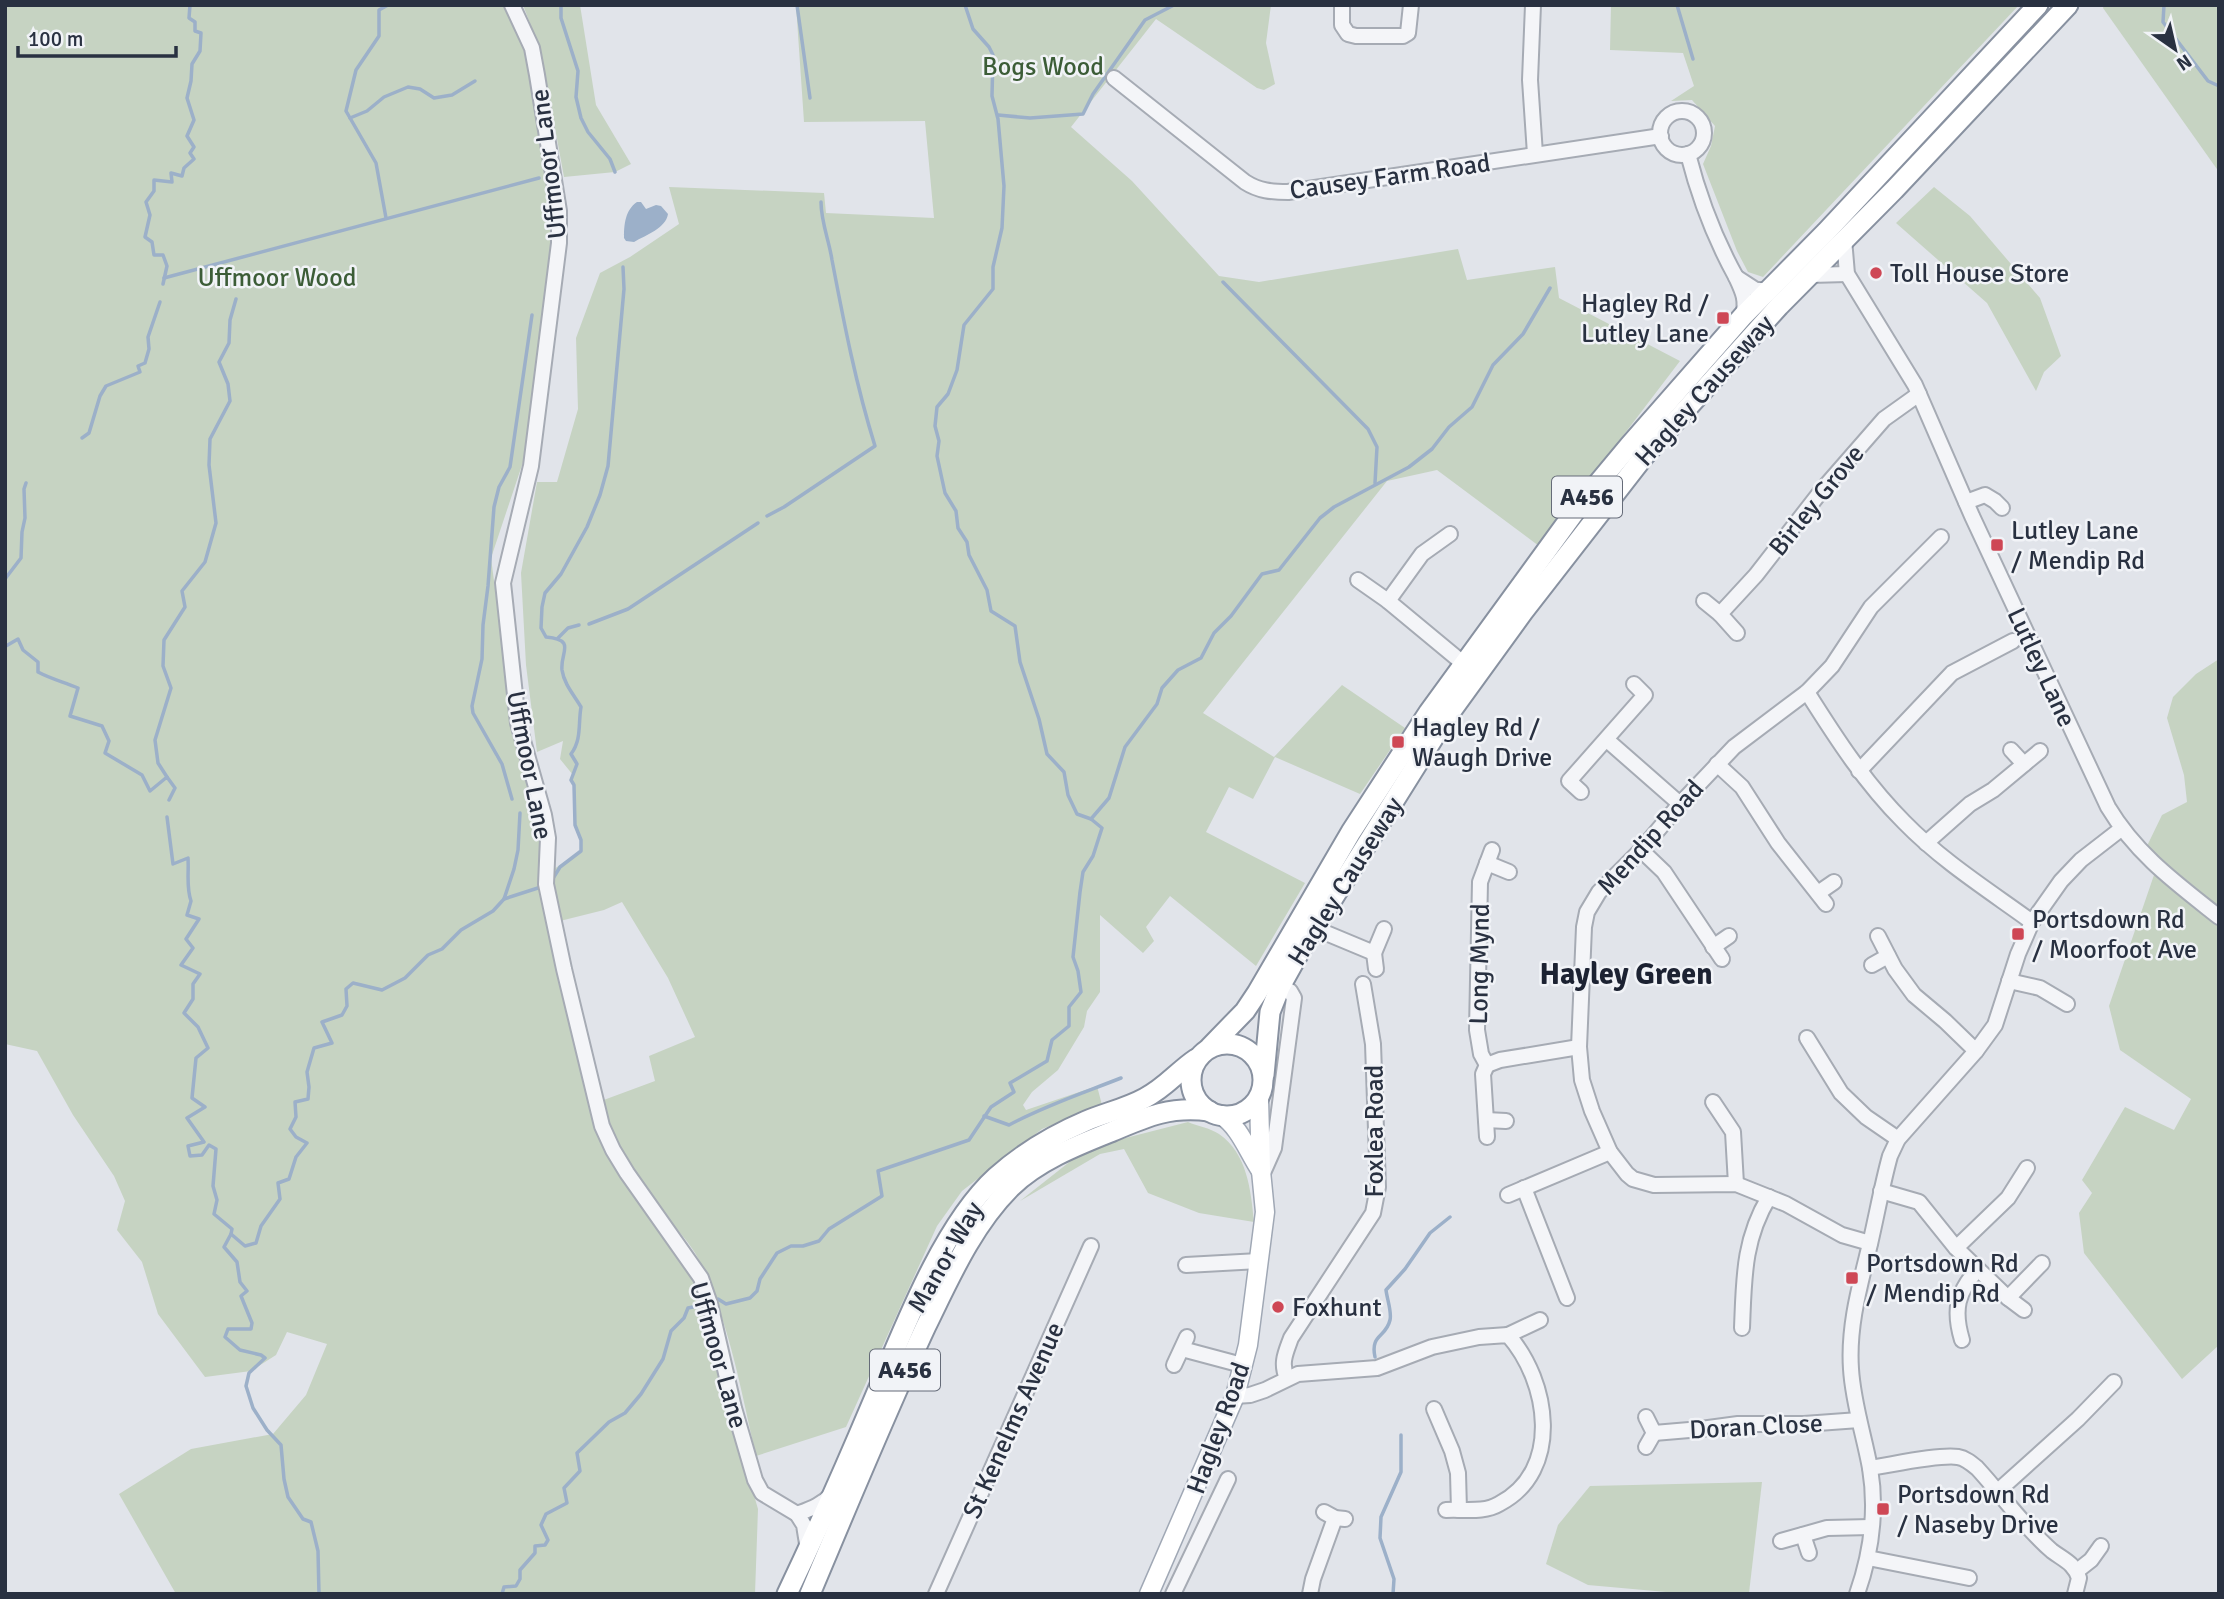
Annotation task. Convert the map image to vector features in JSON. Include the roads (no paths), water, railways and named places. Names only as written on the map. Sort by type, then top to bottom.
[{"type":"highway","name":"Hagley Causeway","points":[[1203,1053],[1245,1011],[1351,832],[1429,712],[1579,506],[1743,316],[2038,5]]},
{"type":"highway","name":"Hagley Causeway","points":[[1264,1076],[1270,1012],[1280,987],[1444,721],[1523,612],[1645,455],[1739,349],[1894,191],[2068,5]]},
{"type":"highway","points":[[1215,1113],[1196,1099],[1190,1086],[1190,1075],[1203,1053],[1224,1044],[1241,1046],[1255,1057],[1264,1076]]},
{"type":"highway","name":"Manor Way","points":[[787,1594],[926,1282],[956,1227],[978,1196],[995,1178],[1047,1139],[1085,1121],[1145,1099],[1164,1087],[1203,1053]]},
{"type":"highway","name":"A456","points":[[1215,1113],[1238,1115],[1248,1111],[1263,1092],[1264,1076]]},
{"type":"highway","name":"Manor Way","points":[[810,1594],[906,1369],[945,1288],[978,1227],[1012,1186],[1068,1149],[1168,1110],[1191,1108],[1215,1113]]},
{"type":"main road","name":"Hagley Road","points":[[1149,1594],[1235,1396],[1242,1365],[1254,1307],[1265,1212],[1259,1099]]},
{"type":"main road","name":"Hagley Road","points":[[1215,1113],[1229,1120],[1261,1174]]},
{"type":"street","name":"Uffmoor Lane","points":[[512,5],[532,48],[559,211],[559,243],[531,466],[503,583],[518,723],[548,838],[546,884],[602,1126],[627,1173],[701,1278],[755,1480],[762,1493],[797,1514]]},
{"type":"street","points":[[1342,5],[1342,25],[1348,34],[1356,36],[1404,36],[1408,33],[1410,5]]},
{"type":"street","points":[[1533,5],[1530,80],[1535,154]]},
{"type":"street","name":"Causey Farm Road","points":[[1114,78],[1245,182],[1262,191],[1288,192],[1661,136]]},
{"type":"street","points":[[1682,111],[1696,116],[1704,130],[1701,146],[1684,156],[1672,153],[1662,143],[1661,136],[1665,120],[1682,111]]},
{"type":"street","points":[[1688,154],[1716,237],[1745,296],[1743,316]]},
{"type":"street","name":"Lutley Lane","points":[[1844,239],[1847,274],[1919,394],[2078,745],[2121,829],[2168,878],[2219,917]]},
{"type":"street","points":[[1810,275],[1847,274]]},
{"type":"street","points":[[1735,277],[1756,290],[1768,290]]},
{"type":"street","name":"Birley Grove","points":[[1720,614],[1756,575],[1822,490],[1884,419],[1919,394]]},
{"type":"street","points":[[1966,502],[1985,495],[2002,508]]},
{"type":"street","points":[[1388,601],[1422,554],[1450,534]]},
{"type":"street","name":"Mendip Road","points":[[1870,1243],[1842,1235],[1786,1204],[1736,1184],[1666,1186],[1644,1183],[1627,1174],[1610,1152],[1584,1090],[1580,1048],[1584,927],[1587,912],[1599,892],[1734,747],[1807,692],[1832,666],[1871,607],[1941,537]]},
{"type":"street","points":[[1358,580],[1388,601],[1464,664]]},
{"type":"street","points":[[1704,601],[1737,633]]},
{"type":"street","points":[[1860,771],[1952,673],[2013,640]]},
{"type":"street","points":[[1581,792],[1569,781],[1645,695],[1634,684]]},
{"type":"street","points":[[1807,692],[1860,771],[1891,808],[1926,843],[2032,922]]},
{"type":"street","points":[[1607,740],[1680,804]]},
{"type":"street","points":[[2011,750],[2024,764]]},
{"type":"street","points":[[1926,843],[1970,804],[1993,790],[2040,751]]},
{"type":"street","points":[[1717,764],[1742,788],[1778,843],[1822,899],[1834,882]]},
{"type":"street","points":[[1857,1594],[1868,1558],[1873,1495],[1851,1368],[1852,1331],[1857,1295],[1890,1156],[1898,1139],[1976,1051],[1995,1025],[2018,954],[2032,922],[2061,881],[2081,860],[2121,829]]},
{"type":"street","points":[[1640,850],[1664,872],[1718,953],[1729,936]]},
{"type":"street","name":"Long Mynd","points":[[1487,1065],[1481,1054],[1477,1030],[1480,882],[1489,856],[1509,872]]},
{"type":"street","points":[[1314,928],[1374,953]]},
{"type":"street","points":[[1376,969],[1374,953],[1384,929]]},
{"type":"street","points":[[1878,936],[1888,957],[1914,995],[1976,1051]]},
{"type":"street","points":[[1872,965],[1888,957]]},
{"type":"street","points":[[2009,981],[2040,988],[2061,1000],[2063,984]]},
{"type":"street","name":"Foxlea Road","points":[[1287,1378],[1283,1370],[1283,1359],[1292,1338],[1373,1213],[1378,1187],[1373,1044],[1363,984]]},
{"type":"street","points":[[1261,1174],[1274,1148],[1294,998],[1290,991],[1280,987]]},
{"type":"street","points":[[1807,1038],[1841,1093],[1866,1117],[1898,1139]]},
{"type":"street","name":"Long Mynd","points":[[1487,1137],[1483,1073],[1487,1065],[1500,1060],[1580,1048]]},
{"type":"street","points":[[1713,1102],[1733,1132],[1736,1184]]},
{"type":"street","points":[[1486,1120],[1506,1121]]},
{"type":"street","points":[[1508,1195],[1610,1152]]},
{"type":"street","points":[[1956,1248],[2008,1198],[2027,1168]]},
{"type":"street","points":[[1524,1188],[1567,1298]]},
{"type":"street","points":[[1881,1191],[1919,1202],[1956,1248],[2024,1310]]},
{"type":"street","points":[[1738,1320],[1744,1264],[1758,1215],[1769,1197]]},
{"type":"street","name":"St Kenelms Avenue","points":[[936,1594],[1091,1246]]},
{"type":"street","points":[[1186,1265],[1259,1261]]},
{"type":"street","points":[[2008,1298],[2042,1263]]},
{"type":"street","points":[[1962,1340],[1956,1321],[1960,1295],[1967,1281],[1978,1269]]},
{"type":"street","points":[[1235,1396],[1258,1392],[1298,1374],[1377,1368],[1432,1346],[1508,1335],[1540,1320]]},
{"type":"street","points":[[1434,1409],[1452,1451],[1458,1473],[1452,1510],[1485,1510],[1517,1492],[1529,1479],[1541,1455],[1543,1416],[1539,1395],[1521,1353],[1508,1335]]},
{"type":"street","points":[[1174,1365],[1185,1343],[1242,1365]]},
{"type":"street","points":[[1998,1491],[2114,1382]]},
{"type":"street","name":"Doran Close","points":[[1646,1417],[1654,1433]]},
{"type":"street","name":"Doran Close","points":[[1654,1433],[1738,1424],[1804,1424],[1859,1420]]},
{"type":"street","name":"Doran Close","points":[[1646,1447],[1654,1433]]},
{"type":"street","points":[[1870,1468],[1957,1457],[1977,1468],[2040,1540],[2073,1565],[2079,1578],[2074,1594]]},
{"type":"street","name":"Hagley Road","points":[[1172,1594],[1228,1479]]},
{"type":"street","points":[[808,1550],[804,1525],[797,1514],[825,1501],[834,1493]]},
{"type":"street","points":[[1186,1511],[1209,1519]]},
{"type":"street","points":[[1310,1594],[1335,1516]]},
{"type":"street","points":[[1780,1541],[1826,1528],[1871,1528]]},
{"type":"street","points":[[1803,1535],[1809,1553]]},
{"type":"street","points":[[2077,1571],[2091,1560],[2101,1546]]},
{"type":"street","points":[[1868,1558],[1969,1578]]},
{"type":"water","points":[[637,202],[641,202],[646,209],[661,206],[668,214],[664,223],[655,231],[634,242],[626,241],[626,218]]},
{"type":"waterway","points":[[163,284],[167,266],[163,255],[154,255],[152,242],[145,237],[150,215],[146,202],[154,191],[154,180],[172,182],[171,173],[182,176],[184,168],[194,159],[190,153],[194,147],[187,136],[194,120],[187,98],[192,64],[200,51],[201,33],[195,31],[195,22],[189,18],[190,5]]},
{"type":"waterway","points":[[386,218],[376,163],[346,111],[356,70],[379,36],[379,10],[388,5]]},
{"type":"waterway","points":[[561,5],[561,18],[578,71],[576,97],[581,118],[588,132],[610,159],[615,172]]},
{"type":"waterway","points":[[797,5],[810,98]]},
{"type":"waterway","points":[[718,1299],[726,1304],[750,1298],[757,1291],[760,1279],[777,1253],[791,1246],[803,1246],[819,1241],[829,1229],[882,1196],[878,1171],[969,1140],[991,1107],[1014,1092],[1010,1083],[1047,1061],[1052,1040],[1069,1026],[1069,1007],[1081,992],[1073,957],[1080,892],[1083,872],[1093,856],[1102,828],[1091,819],[1077,814],[1068,795],[1064,772],[1047,754],[1039,719],[1020,662],[1015,626],[991,611],[987,590],[969,555],[967,542],[958,528],[956,511],[945,493],[937,456],[937,407],[948,394],[957,370],[964,325],[993,289],[993,267],[1002,228],[1004,186],[998,119],[992,96],[993,55],[973,29],[965,5]]},
{"type":"waterway","points":[[998,115],[1030,118],[1083,114],[1093,94],[1145,20],[1174,5]]},
{"type":"waterway","points":[[1677,5],[1693,59]]},
{"type":"waterway","points":[[2164,5],[2163,22],[2208,81],[2219,86]]},
{"type":"waterway","points":[[350,118],[367,111],[384,97],[408,87],[420,89],[434,98],[452,95],[475,81]]},
{"type":"waterway","points":[[164,278],[539,178]]},
{"type":"waterway","points":[[767,516],[875,446],[851,354],[821,202]]},
{"type":"waterway","points":[[552,880],[560,867],[581,851],[581,840],[575,825],[574,785],[571,780],[577,764],[571,754],[578,737],[581,707],[563,675],[564,644],[546,637],[541,628],[542,607],[545,593],[561,574],[587,527],[608,466],[624,289],[623,267]]},
{"type":"waterway","points":[[1223,282],[1368,429],[1377,447],[1375,483]]},
{"type":"waterway","points":[[1091,819],[1109,798],[1125,747],[1157,704],[1162,688],[1178,670],[1201,658],[1214,633],[1231,616],[1262,574],[1279,570],[1320,518],[1334,507],[1409,467],[1432,449],[1449,427],[1472,407],[1493,365],[1523,334],[1550,288]]},
{"type":"waterway","points":[[167,777],[158,763],[155,740],[171,688],[163,666],[164,640],[185,607],[182,591],[205,562],[216,523],[209,465],[210,439],[230,401],[228,384],[219,362],[229,343],[230,320],[236,299]]},
{"type":"waterway","points":[[82,438],[89,433],[100,396],[106,386],[140,372],[138,366],[145,363],[149,349],[148,337],[160,302]]},
{"type":"waterway","points":[[512,799],[502,764],[473,713],[472,706],[482,659],[494,507],[499,487],[510,467],[532,315]]},
{"type":"waterway","points":[[5,579],[21,558],[26,483]]},
{"type":"waterway","points":[[589,624],[628,609],[758,523]]},
{"type":"waterway","points":[[558,638],[568,628],[579,625]]},
{"type":"waterway","points":[[5,644],[6,646],[18,639],[23,650],[38,662],[38,672],[78,688],[70,716],[102,726],[109,741],[105,753],[142,775],[150,791],[167,777],[175,788],[169,800]]},
{"type":"waterway","points":[[319,1594],[318,1551],[311,1522],[303,1519],[288,1497],[281,1445],[267,1430],[253,1408],[246,1386],[249,1373],[265,1358],[240,1350],[225,1337],[228,1329],[251,1329],[252,1323],[241,1296],[247,1291],[240,1282],[237,1262],[224,1247],[231,1234],[245,1246],[256,1243],[261,1226],[280,1199],[278,1183],[289,1179],[296,1157],[307,1143],[296,1137],[290,1129],[296,1117],[295,1102],[308,1099],[307,1072],[314,1048],[332,1043],[322,1022],[342,1015],[347,1006],[346,989],[353,983],[382,990],[405,978],[428,955],[442,949],[461,930],[493,911],[504,899],[514,869],[520,813]]},
{"type":"waterway","points":[[167,817],[173,864],[188,858],[191,901],[187,915],[199,919],[186,939],[193,948],[181,965],[200,974],[193,984],[193,999],[184,1013],[198,1027],[208,1048],[196,1058],[192,1098],[205,1107],[187,1118],[204,1142],[188,1146],[190,1156],[202,1155],[209,1145],[216,1149],[213,1186],[217,1200],[214,1214],[232,1229],[231,1234]]},
{"type":"waterway","points":[[504,899],[541,887]]},
{"type":"waterway","points":[[984,1116],[1009,1125],[1121,1078]]},
{"type":"waterway","points":[[1375,1357],[1376,1340],[1390,1320],[1386,1290],[1405,1269],[1430,1233],[1450,1217]]},
{"type":"waterway","points":[[502,1594],[504,1587],[516,1586],[520,1579],[520,1570],[535,1553],[535,1546],[545,1545],[548,1540],[541,1525],[546,1514],[567,1503],[564,1488],[580,1471],[577,1453],[609,1422],[625,1413],[641,1394],[663,1359],[671,1331],[684,1318],[688,1308],[698,1306]]},
{"type":"waterway","points":[[1393,1594],[1394,1579],[1380,1538],[1381,1517],[1401,1472],[1401,1435]]},
{"type":"place","name":"Toll House Store","points":[[1876,273]]},
{"type":"place","name":"Hagley Rd / Lutley Lane","points":[[1723,318]]},
{"type":"place","name":"Lutley Lane / Mendip Rd","points":[[1997,545]]},
{"type":"place","name":"Hagley Rd / Waugh Drive","points":[[1398,742]]},
{"type":"place","name":"Portsdown Rd / Moorfoot Ave","points":[[2018,934]]},
{"type":"place","name":"Portsdown Rd / Mendip Rd","points":[[1852,1278]]},
{"type":"place","name":"Foxhunt","points":[[1278,1307]]},
{"type":"place","name":"Portsdown Rd / Naseby Drive","points":[[1883,1509]]},
{"type":"district","name":"Hayley Green","points":[[1626,974]]},
{"type":"park label","name":"Bogs Wood","points":[[1043,66]]},
{"type":"park label","name":"Uffmoor Wood","points":[[277,277]]}]
